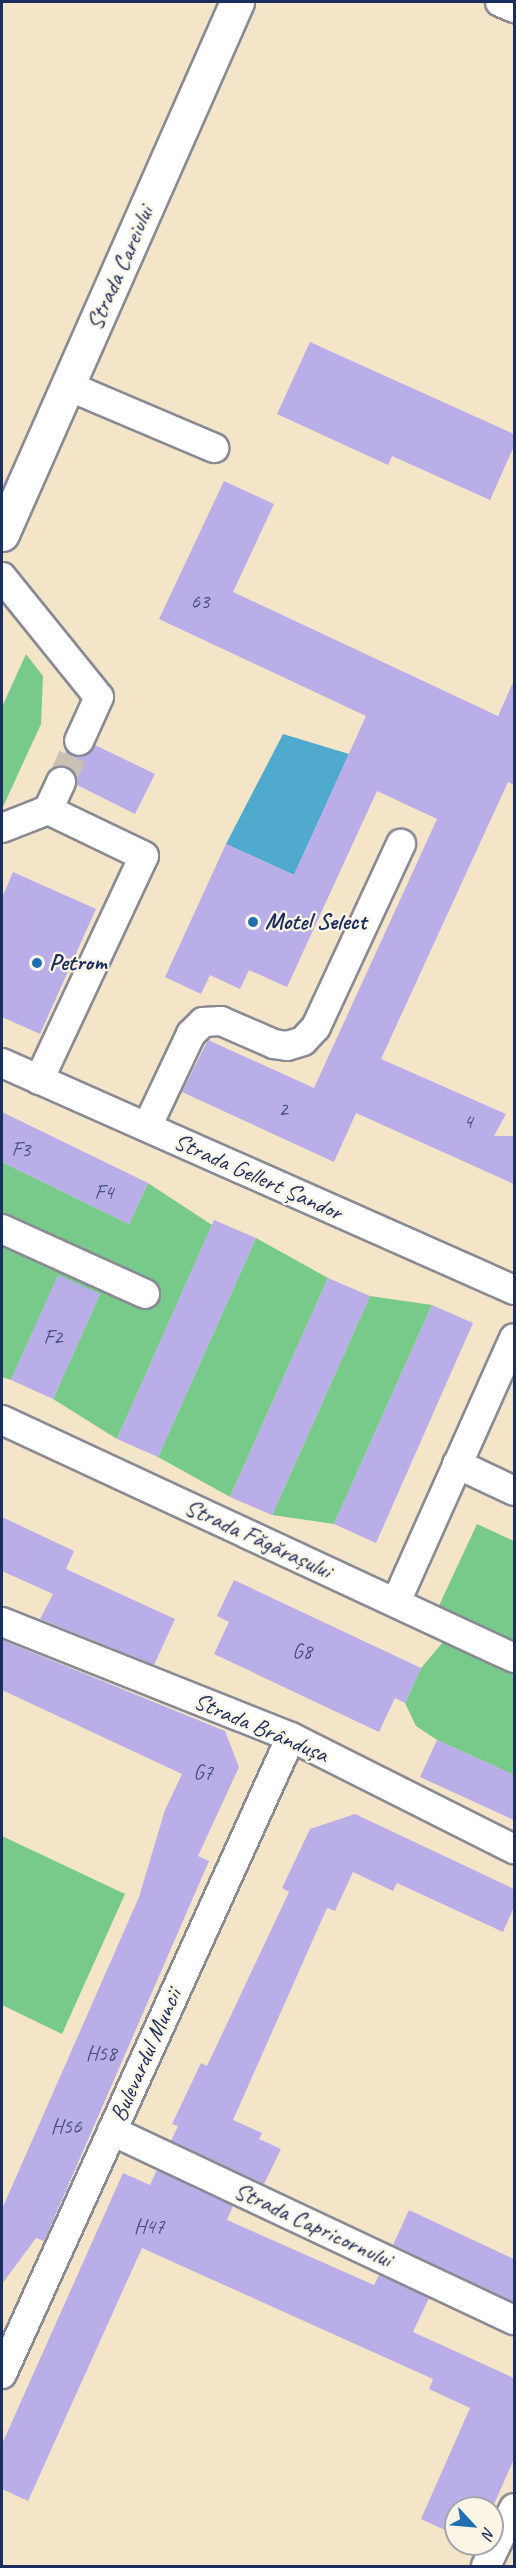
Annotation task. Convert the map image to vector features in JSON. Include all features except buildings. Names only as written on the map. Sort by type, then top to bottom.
[{"type":"main road","name":"Strada Careiului","points":[[2,534],[237,2]]},
{"type":"street","points":[[500,2],[514,8]]},
{"type":"street","points":[[68,386],[214,448]]},
{"type":"street","points":[[2,576],[99,697],[79,741]]},
{"type":"street","points":[[2,828],[48,810],[60,782]]},
{"type":"street","points":[[39,1080],[144,856],[48,810]]},
{"type":"street","points":[[147,1127],[191,1034],[203,1022],[221,1021],[274,1044],[287,1046],[303,1041],[316,1027],[401,844]]},
{"type":"street","name":"Strada Gellert Șandor","points":[[2,1063],[514,1290]]},
{"type":"street","points":[[2,1229],[145,1294]]},
{"type":"street","points":[[396,1602],[514,1338]]},
{"type":"street","name":"Strada Făgărașului","points":[[2,1420],[514,1658]]},
{"type":"street","points":[[456,1464],[514,1491]]},
{"type":"street","name":"Strada Brândușa","points":[[2,1622],[291,1737],[514,1849]]},
{"type":"street","name":"Bulevardul Muncii","points":[[4,2359],[112,2131],[291,1737]]},
{"type":"street","name":"Strada Capricornului","points":[[112,2131],[514,2320]]},
{"type":"street","points":[[486,2566],[514,2508]]},
{"type":"green space","points":[[26,654],[43,676],[41,724],[2,809],[2,707]]},
{"type":"green space","points":[[2,1162],[129,1224],[148,1183],[212,1225],[117,1439],[53,1399],[100,1294],[58,1276],[11,1380],[2,1377]]},
{"type":"green space","points":[[256,1238],[328,1278],[230,1497],[158,1457]]},
{"type":"green space","points":[[370,1296],[432,1305],[334,1524],[272,1515]]},
{"type":"green space","points":[[477,1524],[514,1541],[514,1648],[436,1612]]},
{"type":"green space","points":[[444,1641],[514,1675],[514,1775],[437,1740],[416,1726],[405,1703],[421,1668]]},
{"type":"green space","points":[[2,1836],[125,1894],[62,2034],[2,2005]]},
{"type":"water","points":[[283,734],[349,754],[294,875],[226,844]]},
{"type":"tunnel","points":[[61,782],[79,741]]},
{"type":"place","name":"Motel Select","points":[[253,922]]},
{"type":"place","name":"Petrom","points":[[37,963]]}]
